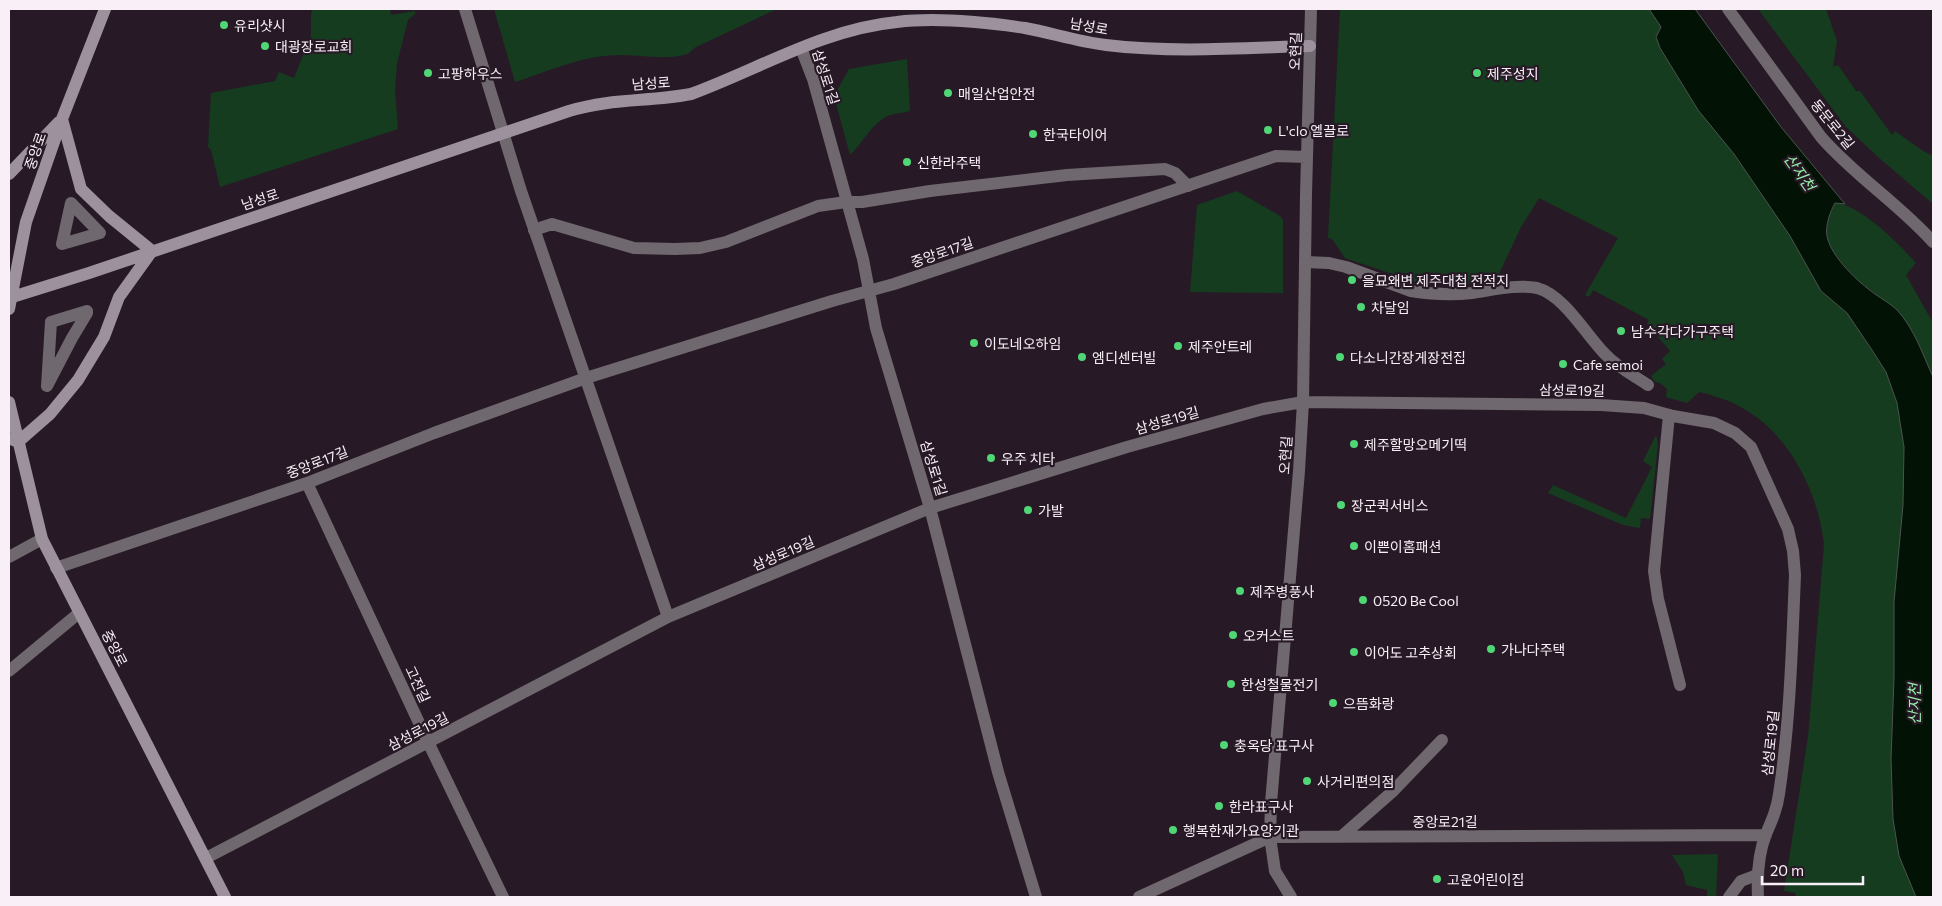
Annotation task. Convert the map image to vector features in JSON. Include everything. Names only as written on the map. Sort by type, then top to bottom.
[{"type":"street","name":"중앙로","points":[[10,301],[26,222],[62,119],[105,9]]},
{"type":"street","points":[[465,9],[534,230],[668,617]]},
{"type":"street","name":"오현길","points":[[1291,897],[1275,871],[1270,837],[1271,803],[1299,471],[1303,402],[1311,9]]},
{"type":"street","name":"동문로2길","points":[[1728,9],[1821,137],[1837,156],[1906,214],[1933,242]]},
{"type":"street","name":"남성로","points":[[10,301],[152,251],[586,106],[611,101],[676,97],[691,94],[801,48],[860,27],[919,20],[985,23],[1026,28],[1085,42],[1134,48],[1180,49],[1310,46]]},
{"type":"street","name":"삼성로1길","points":[[801,48],[813,79],[862,259],[876,328],[930,508],[998,772],[1036,897]]},
{"type":"street","points":[[9,174],[62,119]]},
{"type":"street","points":[[13,440],[50,414],[78,380],[104,337],[119,297],[152,251],[109,216],[81,188],[62,119]]},
{"type":"street","name":"중앙로17길","points":[[56,568],[307,483],[434,433],[586,378],[903,281],[1276,156],[1307,157]]},
{"type":"street","points":[[534,230],[552,224],[634,248],[676,250],[700,248],[726,242],[818,206],[862,202],[930,191],[1066,175],[1165,169],[1175,173],[1188,186]]},
{"type":"street","points":[[1305,262],[1329,263],[1421,293],[1470,293],[1537,288],[1554,297],[1604,354],[1618,366],[1648,385]]},
{"type":"street","points":[[88,312],[47,386],[50,323],[57,320],[88,312]]},
{"type":"street","name":"중앙로","points":[[9,402],[13,440],[42,539],[225,897]]},
{"type":"street","name":"삼성로19길","points":[[206,858],[668,617],[930,508],[1127,447],[1263,409],[1303,402],[1601,405],[1644,408],[1669,415],[1714,422],[1735,433],[1751,447],[1780,508],[1790,536],[1795,575],[1787,736],[1774,818],[1766,835],[1757,875],[1758,897]]},
{"type":"street","points":[[1669,415],[1654,584],[1680,685]]},
{"type":"street","name":"고전길","points":[[307,483],[503,897]]},
{"type":"street","points":[[9,557],[42,539]]},
{"type":"street","points":[[9,671],[80,612]]},
{"type":"street","points":[[1342,836],[1392,792],[1442,740]]},
{"type":"street","name":"중앙로21길","points":[[1139,897],[1270,837],[1766,835]]},
{"type":"street","points":[[1729,897],[1741,881],[1757,875]]},
{"type":"green space","points":[[313,9],[390,9],[391,15],[415,11],[415,14],[408,20],[397,63],[395,90],[398,129],[220,187],[211,150],[208,147],[211,93],[275,81],[279,72],[294,78],[311,35],[311,14]]},
{"type":"green space","points":[[494,9],[777,9],[694,48],[688,54],[667,57],[614,55],[593,58],[570,63],[515,82]]},
{"type":"green space","name":"제주성지","points":[[1340,9],[1649,9],[1661,27],[1698,110],[1734,154],[1790,236],[1821,291],[1847,313],[1886,372],[1897,403],[1904,447],[1903,505],[1894,602],[1899,856],[1916,897],[1796,897],[1795,893],[1784,891],[1808,737],[1824,545],[1816,507],[1801,470],[1790,453],[1764,423],[1731,402],[1699,392],[1687,403],[1666,397],[1667,389],[1660,383],[1655,382],[1651,376],[1666,364],[1662,359],[1670,351],[1647,324],[1649,320],[1593,290],[1589,297],[1585,295],[1618,238],[1539,198],[1521,227],[1498,276],[1487,283],[1429,284],[1416,282],[1345,258],[1332,239],[1328,238]]},
{"type":"green space","points":[[1758,9],[1826,9],[1837,41],[1833,67],[1838,65],[1856,91],[1860,91],[1892,135],[1895,131],[1933,156],[1933,204],[1846,127]]},
{"type":"green space","points":[[907,59],[910,111],[892,114],[884,118],[850,155],[834,96],[849,69]]},
{"type":"green space","points":[[1237,191],[1280,216],[1283,220],[1283,293],[1190,292],[1197,205]]},
{"type":"green space","points":[[1835,203],[1845,205],[1868,218],[1890,236],[1916,263],[1906,275],[1933,323],[1933,377],[1918,342],[1903,317],[1895,308],[1853,276],[1834,252],[1827,236],[1827,228]]},
{"type":"green space","points":[[1656,435],[1658,444],[1650,519],[1641,518],[1640,528],[1623,525],[1548,493],[1553,485],[1626,518],[1652,467],[1643,461]]},
{"type":"green space","points":[[1718,854],[1716,897],[1707,897],[1707,890],[1686,885],[1683,872],[1672,855]]},
{"type":"water","name":"산지천","points":[[1649,9],[1695,9],[1781,127],[1845,204],[1835,203],[1828,219],[1827,236],[1834,252],[1853,276],[1895,308],[1903,317],[1918,342],[1933,377],[1933,897],[1916,897],[1899,856],[1893,819],[1891,759],[1894,602],[1903,505],[1904,447],[1897,403],[1886,372],[1847,313],[1821,291],[1790,236],[1734,154],[1698,110],[1660,48],[1656,37],[1661,27]]},
{"type":"place","name":"유리샷시","points":[[224,25]]},
{"type":"place","name":"대광장로교회","points":[[265,46]]},
{"type":"place","name":"고팡하우스","points":[[428,73]]},
{"type":"place","name":"제주성지","points":[[1477,73]]},
{"type":"place","name":"매일산업안전","points":[[948,93]]},
{"type":"place","name":"L'clo 엘끌로","points":[[1268,130]]},
{"type":"place","name":"한국타이어","points":[[1033,134]]},
{"type":"place","name":"신한라주택","points":[[907,162]]},
{"type":"place","name":"을묘왜변 제주대첩 전적지","points":[[1352,280]]},
{"type":"place","name":"차달임","points":[[1361,307]]},
{"type":"place","name":"남수각다가구주택","points":[[1621,331]]},
{"type":"place","name":"이도네오하임","points":[[974,343]]},
{"type":"place","name":"제주안트레","points":[[1178,346]]},
{"type":"place","name":"엠디센터빌","points":[[1082,357]]},
{"type":"place","name":"다소니간장게장전집","points":[[1340,357]]},
{"type":"place","name":"Cafe semoi","points":[[1563,364]]},
{"type":"place","name":"제주할망오메기떡","points":[[1354,444]]},
{"type":"place","name":"우주 치타","points":[[991,458]]},
{"type":"place","name":"장군퀵서비스","points":[[1341,505]]},
{"type":"place","name":"가발","points":[[1028,510]]},
{"type":"place","name":"이쁜이홈패션","points":[[1354,546]]},
{"type":"place","name":"제주병풍사","points":[[1240,591]]},
{"type":"place","name":"0520 Be Cool","points":[[1363,600]]},
{"type":"place","name":"오커스트","points":[[1233,635]]},
{"type":"place","name":"가나다주택","points":[[1491,649]]},
{"type":"place","name":"이어도 고추상회","points":[[1354,652]]},
{"type":"place","name":"한성철물전기","points":[[1231,684]]},
{"type":"place","name":"으뜸화랑","points":[[1333,703]]},
{"type":"place","name":"충옥당 표구사","points":[[1224,745]]},
{"type":"place","name":"사거리편의점","points":[[1307,781]]},
{"type":"place","name":"한라표구사","points":[[1219,806]]},
{"type":"place","name":"행복한재가요양기관","points":[[1173,830]]},
{"type":"place","name":"고운어린이집","points":[[1437,879]]}]
